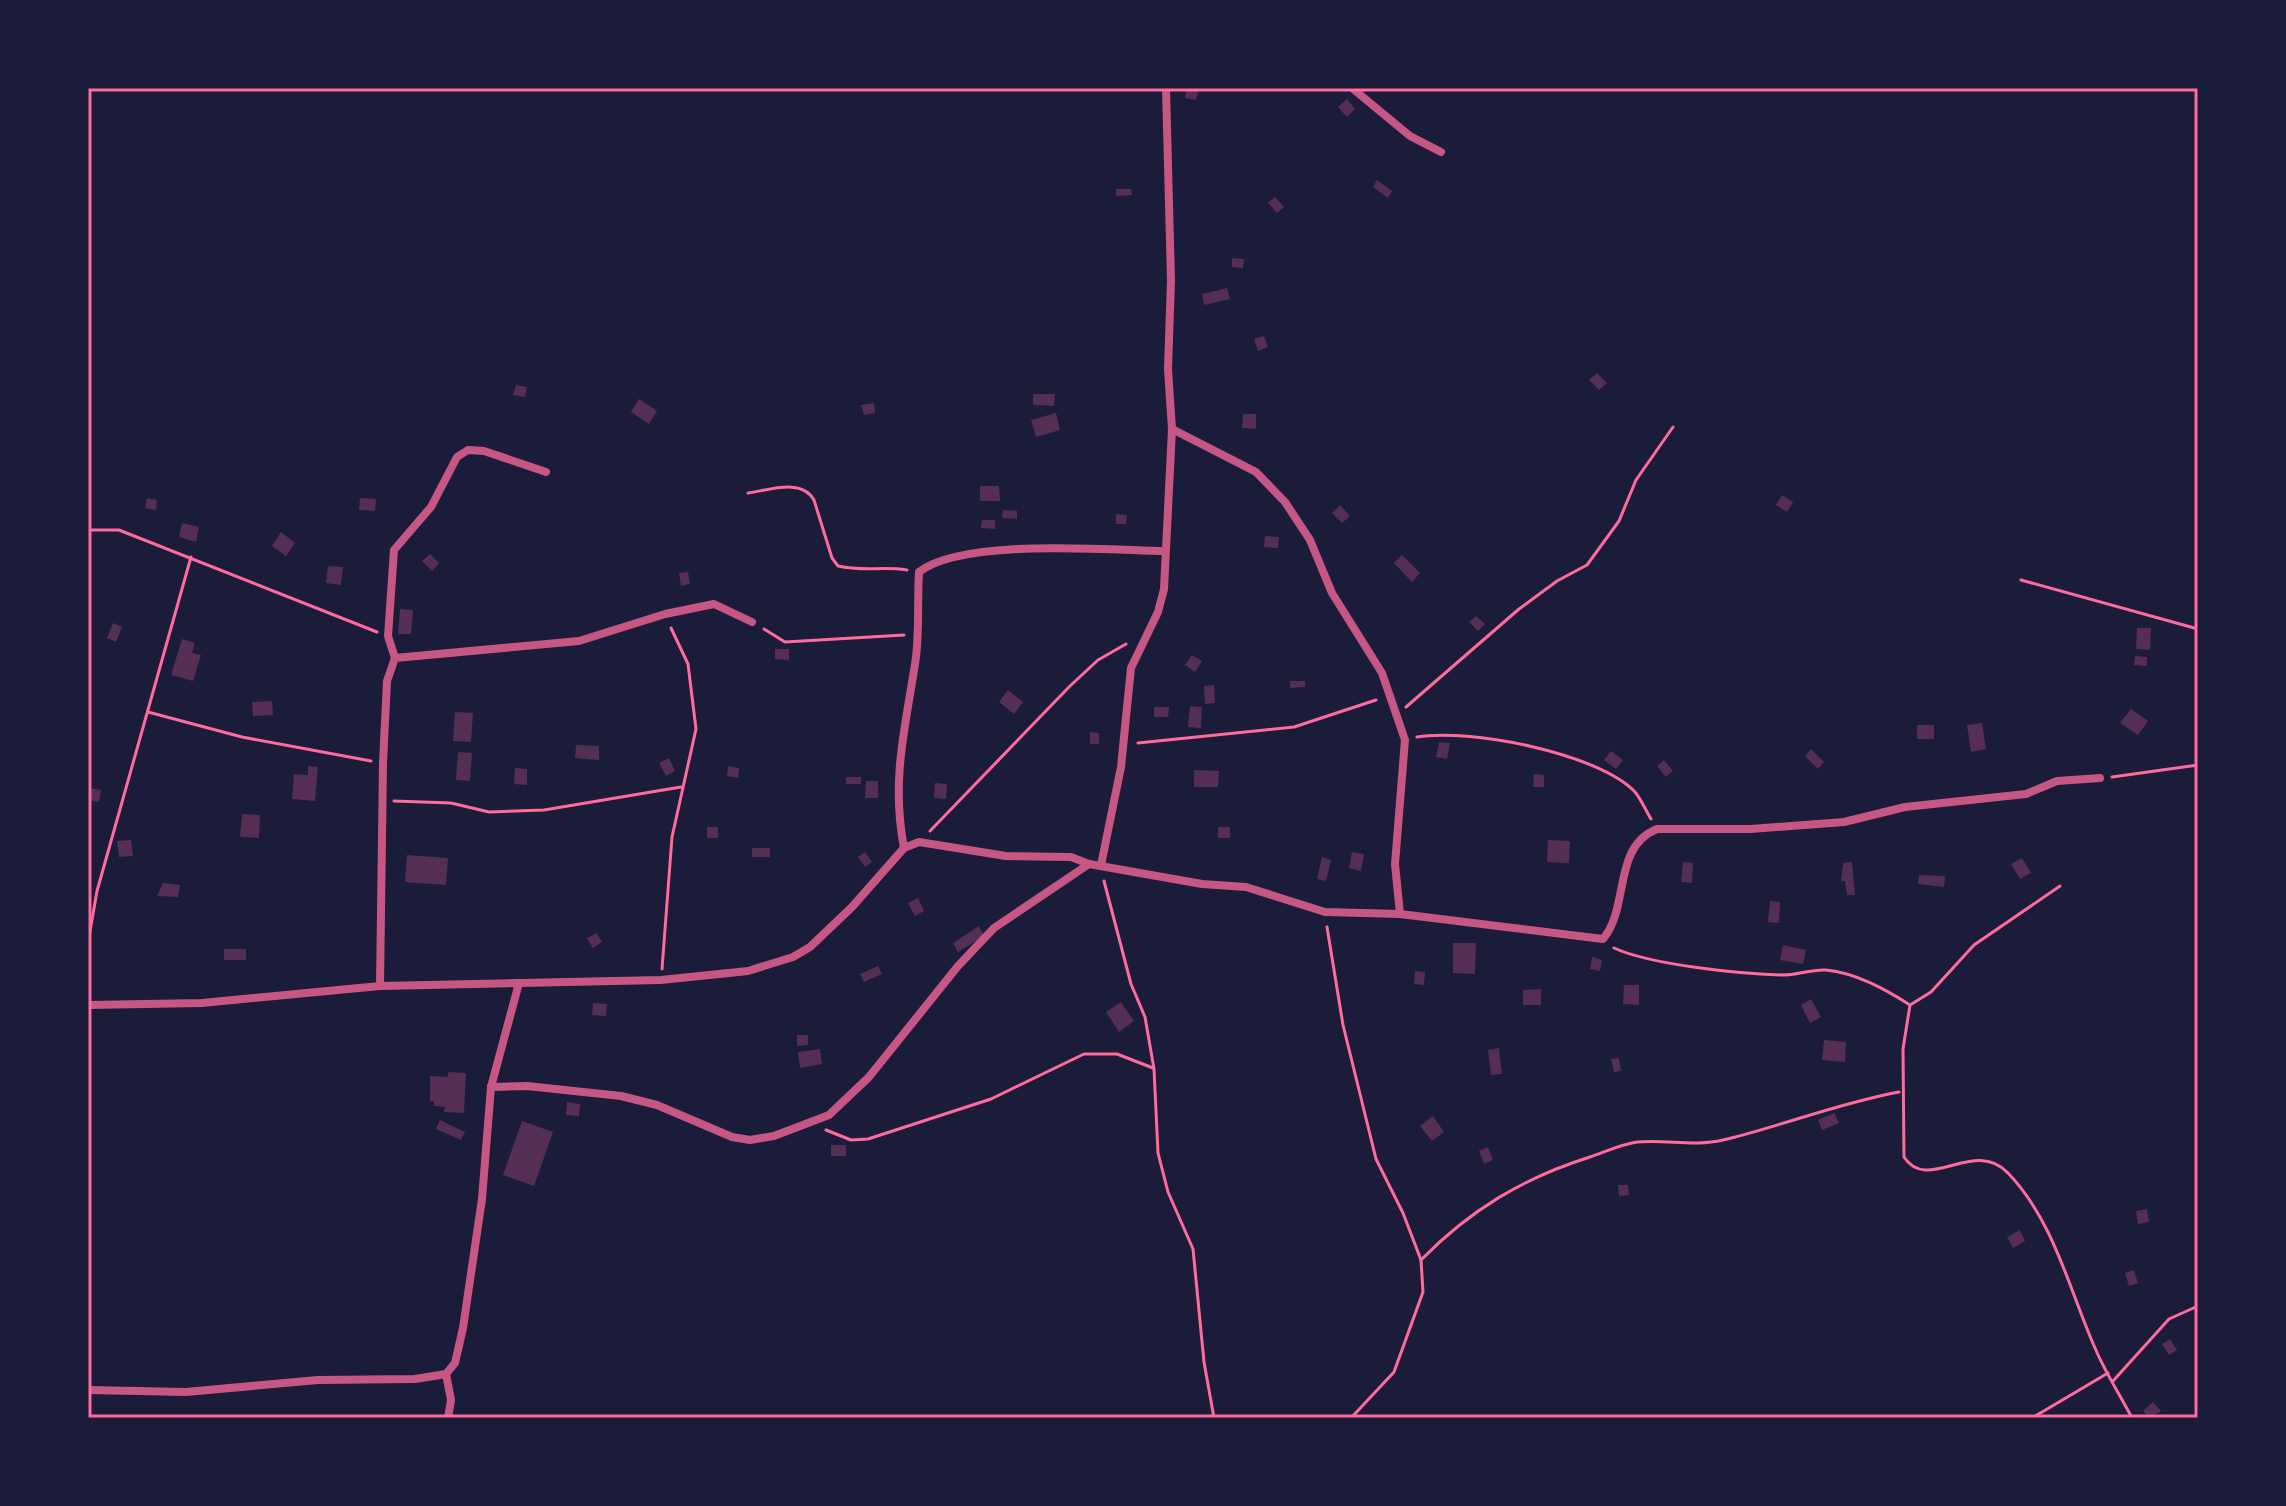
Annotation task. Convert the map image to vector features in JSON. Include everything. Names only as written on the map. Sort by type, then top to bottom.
[{"type":"street","points":[[1101,865],[1123,748],[1131,668],[1164,589],[1172,429],[1166,171],[1170,122],[1166,88]]},
{"type":"street","points":[[1352,88],[1410,136],[1441,152]]},
{"type":"street","points":[[1172,429],[1256,472],[1285,502],[1310,540],[1332,593],[1382,673],[1405,740],[1395,864],[1400,914]]},
{"type":"street","points":[[380,986],[383,763],[387,681],[395,658],[388,636],[394,550],[431,507],[457,457],[468,450],[484,451],[546,472]]},
{"type":"street","points":[[904,848],[898,817],[897,767],[916,660],[919,572],[930,563],[961,556],[1042,548],[1164,551]]},
{"type":"street","points":[[395,658],[579,641],[665,614],[714,604],[752,622]]},
{"type":"street","points":[[88,1005],[202,1003],[380,986],[661,980],[748,971],[793,957],[810,947],[852,907],[904,848],[919,842],[1006,856],[1071,857],[1089,864],[1202,884],[1246,887],[1325,912],[1400,914],[1603,939],[1613,927],[1630,852],[1644,834],[1657,829],[1750,829],[1844,822],[1905,807],[2026,794],[2057,781],[2100,778]]},
{"type":"street","points":[[491,1087],[527,1086],[621,1096],[657,1105],[732,1137],[750,1140],[774,1136],[829,1115],[869,1077],[958,966],[994,928],[1089,864]]},
{"type":"street","points":[[88,1390],[186,1392],[318,1380],[415,1379],[446,1374],[455,1363],[463,1328],[482,1199],[491,1087],[519,983]]},
{"type":"street","points":[[446,1374],[451,1400],[448,1418]]},
{"type":"path","points":[[1397,715],[1519,609],[1557,581],[1587,565],[1619,521],[1636,480],[1673,427]]},
{"type":"path","points":[[748,493],[800,486],[810,491],[838,566],[865,572],[884,567],[919,572]]},
{"type":"path","points":[[88,530],[119,530],[343,621],[388,636]]},
{"type":"path","points":[[88,943],[97,891],[191,557]]},
{"type":"path","points":[[2021,580],[2198,629]]},
{"type":"path","points":[[661,980],[672,837],[696,729],[696,709],[688,664],[665,614]]},
{"type":"path","points":[[752,622],[785,642],[916,635]]},
{"type":"path","points":[[919,842],[1098,660],[1146,635]]},
{"type":"path","points":[[1123,748],[1145,741],[1294,727],[1389,696]]},
{"type":"path","points":[[148,712],[242,737],[383,763]]},
{"type":"path","points":[[1405,740],[1466,736],[1547,750],[1592,766],[1634,791],[1657,829]]},
{"type":"path","points":[[2100,778],[2198,765]]},
{"type":"path","points":[[382,801],[451,803],[489,812],[544,810],[681,787]]},
{"type":"path","points":[[1101,865],[1131,984],[1145,1017],[1154,1069],[1158,1153],[1168,1192],[1193,1249],[1204,1362],[1214,1418]]},
{"type":"path","points":[[2060,886],[1974,945],[1931,992],[1910,1005],[1901,1091],[1904,1157],[1911,1168],[1923,1172],[1967,1159],[1989,1162],[2007,1171],[2065,1265],[2094,1346],[2132,1418]]},
{"type":"path","points":[[1325,912],[1343,1025],[1376,1159],[1403,1213],[1421,1260],[1423,1292],[1394,1372],[1351,1418]]},
{"type":"path","points":[[1603,939],[1615,949],[1658,962],[1785,975],[1825,970],[1863,979],[1910,1005]]},
{"type":"path","points":[[813,1121],[851,1140],[868,1139],[991,1099],[1084,1054],[1117,1054],[1154,1069]]},
{"type":"path","points":[[1421,1260],[1456,1224],[1509,1188],[1553,1168],[1636,1142],[1693,1145],[1721,1141],[1845,1102],[1901,1091]]},
{"type":"path","points":[[2113,1381],[2169,1319],[2198,1306]]},
{"type":"path","points":[[2032,1418],[2080,1393],[2108,1373]]},
{"type":"building","points":[[1187,88],[1199,89],[1196,100],[1185,98]]},
{"type":"building","points":[[1347,99],[1355,109],[1347,117],[1338,107]]},
{"type":"building","points":[[1377,180],[1392,191],[1388,198],[1373,187]]},
{"type":"building","points":[[1116,189],[1131,189],[1132,195],[1116,196]]},
{"type":"building","points":[[1275,197],[1284,207],[1277,213],[1268,203]]},
{"type":"building","points":[[1232,258],[1244,259],[1243,268],[1232,267]]},
{"type":"building","points":[[1227,288],[1230,299],[1204,305],[1202,294]]},
{"type":"building","points":[[1264,336],[1268,347],[1258,351],[1254,339]]},
{"type":"building","points":[[1597,373],[1607,383],[1599,390],[1589,380]]},
{"type":"building","points":[[516,385],[527,387],[525,397],[513,395]]},
{"type":"building","points":[[1033,394],[1055,394],[1054,406],[1033,405]]},
{"type":"building","points":[[639,399],[657,411],[649,424],[631,412]]},
{"type":"building","points":[[874,403],[875,413],[864,415],[861,405]]},
{"type":"building","points":[[1056,413],[1060,430],[1036,437],[1031,420]]},
{"type":"building","points":[[1243,414],[1256,414],[1256,429],[1242,428]]},
{"type":"building","points":[[980,486],[999,486],[1000,501],[980,501]]},
{"type":"building","points":[[1782,495],[1793,502],[1787,512],[1776,505]]},
{"type":"building","points":[[147,498],[157,500],[156,510],[145,508]]},
{"type":"building","points":[[360,498],[376,499],[375,511],[359,510]]},
{"type":"building","points":[[1340,505],[1350,516],[1342,523],[1332,513]]},
{"type":"building","points":[[1003,510],[1017,511],[1017,519],[1002,518]]},
{"type":"building","points":[[1116,514],[1127,515],[1126,524],[1116,524]]},
{"type":"building","points":[[982,520],[995,520],[995,529],[981,528]]},
{"type":"building","points":[[182,523],[199,527],[196,542],[179,537]]},
{"type":"building","points":[[281,532],[295,543],[286,556],[272,546]]},
{"type":"building","points":[[1265,536],[1279,537],[1278,548],[1264,547]]},
{"type":"building","points":[[430,554],[439,563],[432,571],[422,561]]},
{"type":"building","points":[[1402,555],[1420,573],[1412,582],[1394,563]]},
{"type":"building","points":[[328,566],[343,567],[341,585],[326,583]]},
{"type":"building","points":[[688,572],[690,584],[681,586],[679,573]]},
{"type":"building","points":[[400,609],[413,610],[411,634],[398,634]]},
{"type":"building","points":[[1476,616],[1485,624],[1478,631],[1469,622]]},
{"type":"building","points":[[113,623],[122,627],[116,642],[107,638]]},
{"type":"building","points":[[2137,628],[2151,628],[2150,650],[2136,649]]},
{"type":"building","points":[[182,639],[195,643],[192,653],[201,655],[193,681],[171,675]]},
{"type":"building","points":[[775,649],[789,649],[789,660],[775,659]]},
{"type":"building","points":[[1192,655],[1202,661],[1195,672],[1185,665]]},
{"type":"building","points":[[2135,656],[2147,657],[2147,666],[2134,665]]},
{"type":"building","points":[[1290,681],[1305,681],[1305,687],[1290,688]]},
{"type":"building","points":[[1214,685],[1215,703],[1205,704],[1204,686]]},
{"type":"building","points":[[1008,690],[1023,702],[1014,714],[999,702]]},
{"type":"building","points":[[272,701],[273,715],[253,716],[252,702]]},
{"type":"building","points":[[1190,706],[1202,707],[1201,728],[1188,727]]},
{"type":"building","points":[[1154,707],[1169,707],[1168,717],[1154,717]]},
{"type":"building","points":[[2131,709],[2148,721],[2138,735],[2120,723]]},
{"type":"building","points":[[455,712],[473,713],[471,742],[453,741]]},
{"type":"building","points":[[1982,723],[1986,749],[1971,752],[1967,725]]},
{"type":"building","points":[[1917,725],[1934,725],[1934,739],[1917,739]]},
{"type":"building","points":[[1090,732],[1099,733],[1099,744],[1090,744]]},
{"type":"building","points":[[1439,742],[1450,743],[1447,759],[1436,757]]},
{"type":"building","points":[[576,745],[599,746],[599,760],[575,758]]},
{"type":"building","points":[[1811,749],[1824,762],[1818,769],[1805,756]]},
{"type":"building","points":[[1611,751],[1623,760],[1616,769],[1604,760]]},
{"type":"building","points":[[458,752],[472,753],[470,781],[456,780]]},
{"type":"building","points":[[669,758],[675,771],[666,776],[659,763]]},
{"type":"building","points":[[1664,760],[1673,771],[1666,777],[1657,766]]},
{"type":"building","points":[[308,766],[318,767],[315,801],[292,799],[294,774],[308,775]]},
{"type":"building","points":[[728,766],[739,768],[738,778],[727,776]]},
{"type":"building","points":[[515,768],[527,769],[527,785],[514,784]]},
{"type":"building","points":[[1194,770],[1219,771],[1218,787],[1194,787]]},
{"type":"building","points":[[1534,774],[1544,775],[1544,787],[1533,787]]},
{"type":"building","points":[[846,777],[861,777],[861,784],[846,784]]},
{"type":"building","points":[[866,781],[878,781],[878,798],[865,798]]},
{"type":"building","points":[[935,783],[947,784],[946,799],[934,798]]},
{"type":"building","points":[[88,788],[101,790],[99,802],[88,800]]},
{"type":"building","points":[[242,814],[260,815],[259,838],[240,837]]},
{"type":"building","points":[[707,827],[718,827],[718,838],[707,838]]},
{"type":"building","points":[[1218,827],[1230,827],[1230,838],[1218,838]]},
{"type":"building","points":[[131,840],[133,856],[119,857],[117,841]]},
{"type":"building","points":[[1548,840],[1570,841],[1569,863],[1547,862]]},
{"type":"building","points":[[752,848],[770,848],[770,857],[752,857]]},
{"type":"building","points":[[865,852],[872,862],[865,867],[858,857]]},
{"type":"building","points":[[1352,852],[1364,854],[1361,871],[1349,868]]},
{"type":"building","points":[[407,855],[448,858],[446,885],[405,882]]},
{"type":"building","points":[[1322,857],[1331,860],[1326,881],[1317,879]]},
{"type":"building","points":[[2022,858],[2031,873],[2020,879],[2011,864]]},
{"type":"building","points":[[1683,862],[1693,863],[1692,883],[1681,882]]},
{"type":"building","points":[[1852,862],[1855,895],[1847,895],[1845,881],[1841,881],[1843,863]]},
{"type":"building","points":[[1919,875],[1945,876],[1944,887],[1918,884]]},
{"type":"building","points":[[163,883],[180,885],[178,897],[157,896]]},
{"type":"building","points":[[918,898],[924,911],[915,916],[908,903]]},
{"type":"building","points":[[1770,901],[1780,902],[1779,923],[1768,922]]},
{"type":"building","points":[[979,926],[984,936],[958,952],[953,943]]},
{"type":"building","points":[[597,933],[602,942],[593,948],[587,938]]},
{"type":"building","points":[[1453,943],[1476,943],[1475,974],[1453,973]]},
{"type":"building","points":[[1783,945],[1806,950],[1803,964],[1780,960]]},
{"type":"building","points":[[224,949],[246,949],[246,960],[224,960]]},
{"type":"building","points":[[1592,957],[1602,960],[1600,971],[1590,969]]},
{"type":"building","points":[[878,966],[882,974],[864,982],[860,974]]},
{"type":"building","points":[[1415,971],[1425,972],[1424,985],[1414,984]]},
{"type":"building","points":[[1624,985],[1639,985],[1639,1005],[1623,1004]]},
{"type":"building","points":[[1541,989],[1541,1005],[1523,1005],[1523,990]]},
{"type":"building","points":[[1811,999],[1821,1017],[1810,1023],[1801,1005]]},
{"type":"building","points":[[1121,1002],[1134,1021],[1119,1032],[1106,1012]]},
{"type":"building","points":[[593,1003],[607,1004],[606,1016],[592,1015]]},
{"type":"building","points":[[797,1035],[808,1035],[808,1045],[797,1046]]},
{"type":"building","points":[[1824,1040],[1846,1042],[1845,1062],[1822,1060]]},
{"type":"building","points":[[1499,1048],[1502,1074],[1491,1075],[1488,1050]]},
{"type":"building","points":[[820,1049],[822,1064],[800,1068],[798,1052]]},
{"type":"building","points":[[1619,1058],[1621,1071],[1614,1072],[1611,1059]]},
{"type":"building","points":[[448,1072],[466,1073],[464,1113],[444,1112],[445,1107],[434,1106],[434,1101],[430,1101],[430,1076],[448,1077]]},
{"type":"building","points":[[567,1102],[580,1104],[579,1116],[566,1115]]},
{"type":"building","points":[[1834,1113],[1839,1123],[1822,1130],[1818,1120]]},
{"type":"building","points":[[1433,1116],[1444,1132],[1432,1141],[1420,1126]]},
{"type":"building","points":[[440,1120],[465,1132],[461,1140],[436,1129]]},
{"type":"building","points":[[522,1121],[553,1132],[534,1186],[503,1175]]},
{"type":"building","points":[[831,1145],[846,1145],[846,1156],[831,1156]]},
{"type":"building","points":[[1488,1147],[1493,1160],[1484,1164],[1479,1151]]},
{"type":"building","points":[[1618,1185],[1628,1185],[1629,1195],[1619,1196]]},
{"type":"building","points":[[2147,1209],[2149,1222],[2138,1224],[2136,1211]]},
{"type":"building","points":[[2020,1230],[2025,1241],[2013,1248],[2007,1237]]},
{"type":"building","points":[[2134,1270],[2138,1283],[2129,1286],[2125,1273]]},
{"type":"building","points":[[2170,1339],[2177,1350],[2169,1355],[2162,1344]]},
{"type":"building","points":[[2153,1402],[2161,1411],[2149,1418],[2143,1411]]}]
